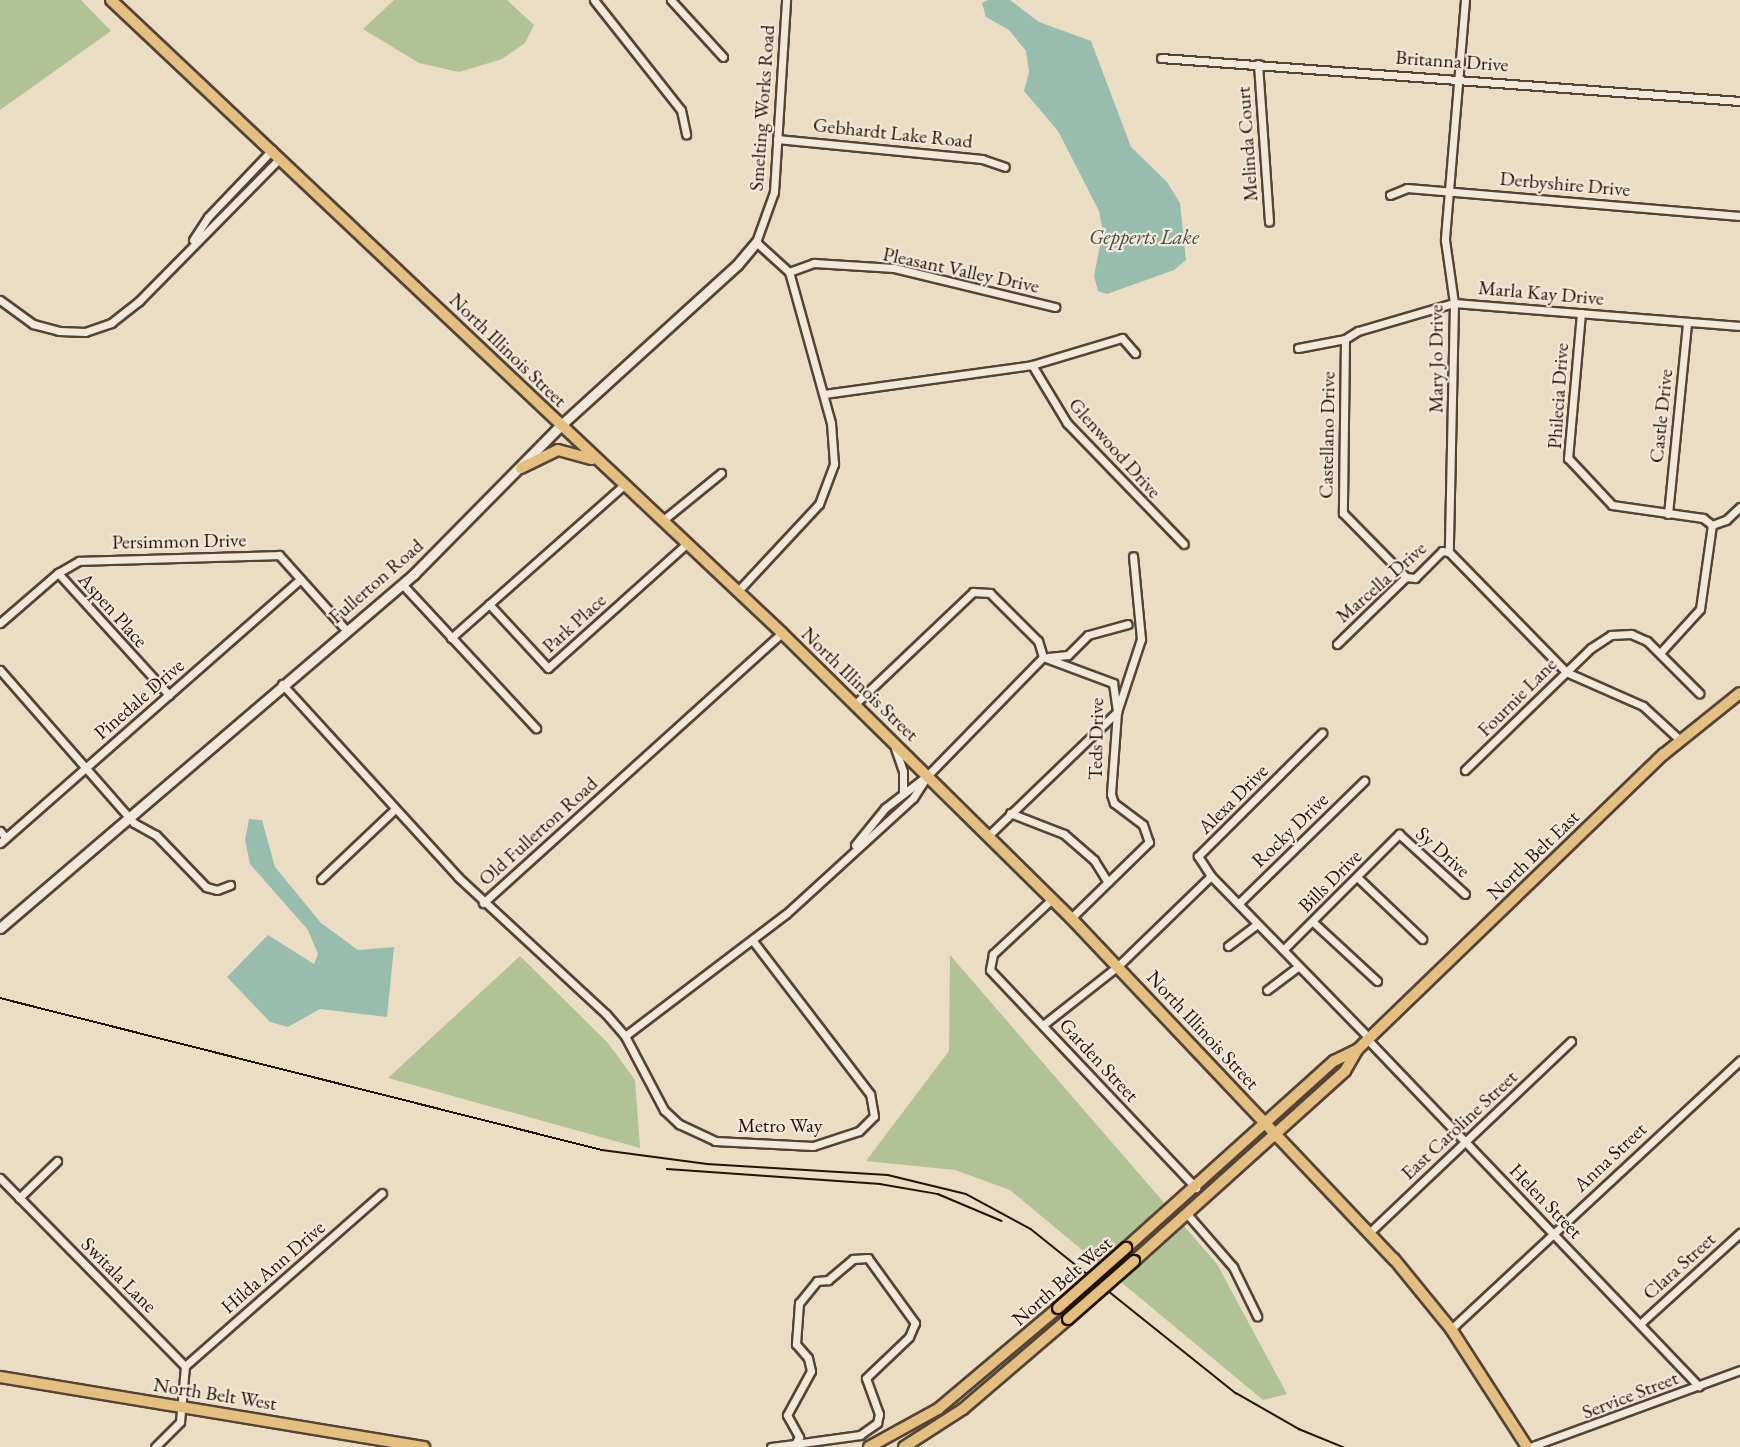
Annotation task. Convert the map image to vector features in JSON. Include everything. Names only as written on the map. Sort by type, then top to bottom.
[{"type":"main road","name":"North Illinois Street","points":[[111,0],[782,633],[1071,918],[1370,1232],[1451,1329],[1529,1447]]},
{"type":"main road","points":[[521,468],[558,450],[602,463]]},
{"type":"main road","name":"North Belt East","points":[[1266,1125],[1334,1061],[1357,1050],[1680,740],[1740,693]]},
{"type":"main road","name":"North Belt East","points":[[1276,1135],[1345,1071],[1357,1050]]},
{"type":"main road","name":"North Belt West","points":[[869,1447],[938,1408],[1058,1308],[1266,1125]]},
{"type":"main road","name":"North Belt West","points":[[904,1447],[977,1399],[1276,1135]]},
{"type":"main road","name":"North Belt West","points":[[0,1377],[183,1407],[384,1444],[424,1447]]},
{"type":"street","points":[[594,0],[681,110],[686,134]]},
{"type":"street","points":[[671,0],[723,57]]},
{"type":"street","name":"Smelting Works Road","points":[[756,242],[774,192],[786,0]]},
{"type":"street","name":"Mary Jo Drive","points":[[1449,552],[1454,303],[1445,240],[1465,0]]},
{"type":"street","name":"Britanna Drive","points":[[1161,58],[1459,78],[1740,101]]},
{"type":"street","name":"Melinda Court","points":[[1258,64],[1269,222]]},
{"type":"street","name":"Gebhardt Lake Road","points":[[777,139],[982,159],[1005,167]]},
{"type":"street","points":[[187,249],[208,217],[276,154]]},
{"type":"street","points":[[0,300],[43,328],[85,332],[126,313],[276,154]]},
{"type":"street","name":"Derbyshire Drive","points":[[1390,195],[1407,188],[1740,216]]},
{"type":"street","points":[[737,592],[804,523],[829,484],[834,447],[824,394],[789,272],[756,242]]},
{"type":"street","name":"Fullerton Road","points":[[0,928],[282,684],[402,584],[521,468],[561,425],[737,266],[756,242]]},
{"type":"street","name":"Pleasant Valley Drive","points":[[789,272],[814,263],[894,268],[1055,307]]},
{"type":"street","name":"Marla Kay Drive","points":[[1298,348],[1345,339],[1358,331],[1454,303],[1740,326]]},
{"type":"street","name":"Philecia Drive","points":[[1581,313],[1568,458],[1612,506],[1702,518],[1712,525]]},
{"type":"street","name":"Castle Drive","points":[[1668,514],[1687,322]]},
{"type":"street","points":[[824,394],[1032,366],[1122,338],[1135,353]]},
{"type":"street","name":"Castellano Drive","points":[[1345,339],[1343,513],[1406,577]]},
{"type":"street","name":"Glenwood Drive","points":[[1032,366],[1067,423],[1184,544]]},
{"type":"street","points":[[662,521],[721,473]]},
{"type":"street","points":[[451,638],[624,485]]},
{"type":"street","points":[[1660,653],[1700,609],[1712,525],[1740,507]]},
{"type":"street","name":"Park Place","points":[[489,604],[548,668],[686,544]]},
{"type":"street","name":"Marcella Drive","points":[[1336,644],[1406,577],[1415,578],[1442,551],[1449,552]]},
{"type":"street","points":[[1449,552],[1566,672],[1643,706],[1680,740]]},
{"type":"street","name":"Persimmon Drive","points":[[0,624],[58,573],[89,559],[279,555],[346,630]]},
{"type":"street","points":[[989,835],[1117,712],[1141,639],[1133,556]]},
{"type":"street","name":"Aspen Place","points":[[58,573],[169,695]]},
{"type":"street","name":"Pinedale Drive","points":[[3,841],[301,579]]},
{"type":"street","points":[[402,584],[537,728]]},
{"type":"street","points":[[855,704],[973,592],[990,593],[1038,641],[1043,657]]},
{"type":"street","points":[[626,1036],[753,941],[851,850],[913,798],[928,775],[1043,657],[1068,655],[1088,635],[1128,624]]},
{"type":"street","name":"Old Fullerton Road","points":[[282,684],[483,903],[782,633]]},
{"type":"street","name":"Fournie Lane","points":[[1465,770],[1591,648],[1611,635],[1631,634],[1660,653],[1699,693]]},
{"type":"street","name":"Teds Drive","points":[[1043,657],[1113,683],[1117,712],[1111,794],[1114,803],[1143,825],[1149,842],[1071,918]]},
{"type":"street","points":[[0,670],[128,816],[156,835],[200,883],[217,890],[230,885]]},
{"type":"street","name":"Alexa Drive","points":[[1211,876],[1198,856],[1322,733]]},
{"type":"street","points":[[892,740],[903,771],[903,792]]},
{"type":"street","points":[[851,850],[903,792],[928,775]]},
{"type":"street","name":"Rocky Drive","points":[[1239,903],[1364,781]]},
{"type":"street","points":[[321,879],[395,809]]},
{"type":"street","points":[[1010,813],[1064,834],[1094,860],[1108,882]]},
{"type":"street","points":[[0,831],[3,841]]},
{"type":"street","name":"Bills Drive","points":[[1284,949],[1399,834]]},
{"type":"street","name":"Sy Drive","points":[[1399,834],[1465,894]]},
{"type":"street","points":[[1118,966],[1211,876]]},
{"type":"street","name":"Helen Street","points":[[1211,876],[1284,949],[1297,967],[1369,1039],[1699,1386]]},
{"type":"street","points":[[1357,877],[1422,939]]},
{"type":"street","points":[[1043,1024],[990,970],[988,963],[1052,899]]},
{"type":"street","name":"Metro Way","points":[[483,903],[594,1001],[626,1036],[661,1100],[679,1124],[715,1141],[813,1146],[842,1139],[870,1121],[876,1110],[870,1094],[753,941]]},
{"type":"street","points":[[1313,922],[1377,981]]},
{"type":"street","points":[[1228,946],[1257,924]]},
{"type":"street","name":"Garden Street","points":[[1118,966],[1043,1024],[1196,1188]]},
{"type":"street","points":[[1267,990],[1297,967]]},
{"type":"street","name":"East Caroline Street","points":[[1370,1232],[1571,1041]]},
{"type":"street","name":"Anna Street","points":[[1451,1329],[1740,1060]]},
{"type":"street","points":[[19,1198],[57,1161]]},
{"type":"street","name":"Switala Lane","points":[[0,1178],[186,1366]]},
{"type":"street","name":"Hilda Ann Drive","points":[[186,1366],[382,1193]]},
{"type":"street","points":[[1188,1215],[1233,1267],[1257,1316]]},
{"type":"street","name":"Clara Street","points":[[1641,1323],[1740,1233]]},
{"type":"street","points":[[771,1447],[795,1445],[870,1430],[879,1414],[867,1391],[866,1378],[915,1330],[908,1311],[868,1258],[853,1259],[828,1280],[817,1281],[799,1303],[796,1344],[808,1358],[810,1371],[787,1415],[799,1437],[795,1445]]},
{"type":"street","points":[[155,1447],[180,1422],[186,1366]]},
{"type":"street","name":"Service Street","points":[[1529,1447],[1740,1370]]},
{"type":"shaded area","points":[[0,0],[81,0],[111,31],[0,110]]},
{"type":"shaded area","points":[[394,0],[507,0],[534,25],[525,43],[502,59],[459,72],[419,63],[363,29]]},
{"type":"shaded area","points":[[950,955],[1217,1264],[1287,1394],[1263,1400],[1010,1190],[955,1170],[866,1161],[949,1051]]},
{"type":"shaded area","points":[[520,956],[608,1043],[635,1080],[640,1148],[388,1078]]},
{"type":"water","name":"Gepperts Lake","points":[[988,0],[1010,0],[1039,22],[1091,41],[1131,147],[1167,182],[1180,203],[1186,260],[1174,270],[1107,294],[1098,291],[1094,276],[1103,231],[1099,211],[1058,131],[1024,91],[1029,72],[1026,51],[1009,30],[986,17],[982,3]]},
{"type":"water","points":[[249,819],[262,820],[275,867],[321,923],[358,950],[394,947],[387,1017],[320,1009],[288,1027],[270,1022],[227,977],[268,935],[314,964],[318,954],[308,930],[250,864],[245,840]]},
{"type":"tram line","points":[[0,998],[602,1150],[707,1164],[888,1175],[966,1194],[1031,1229],[1236,1393],[1299,1429],[1343,1447]]},
{"type":"tram line","points":[[667,1169],[880,1184],[938,1194],[1002,1221]]}]
